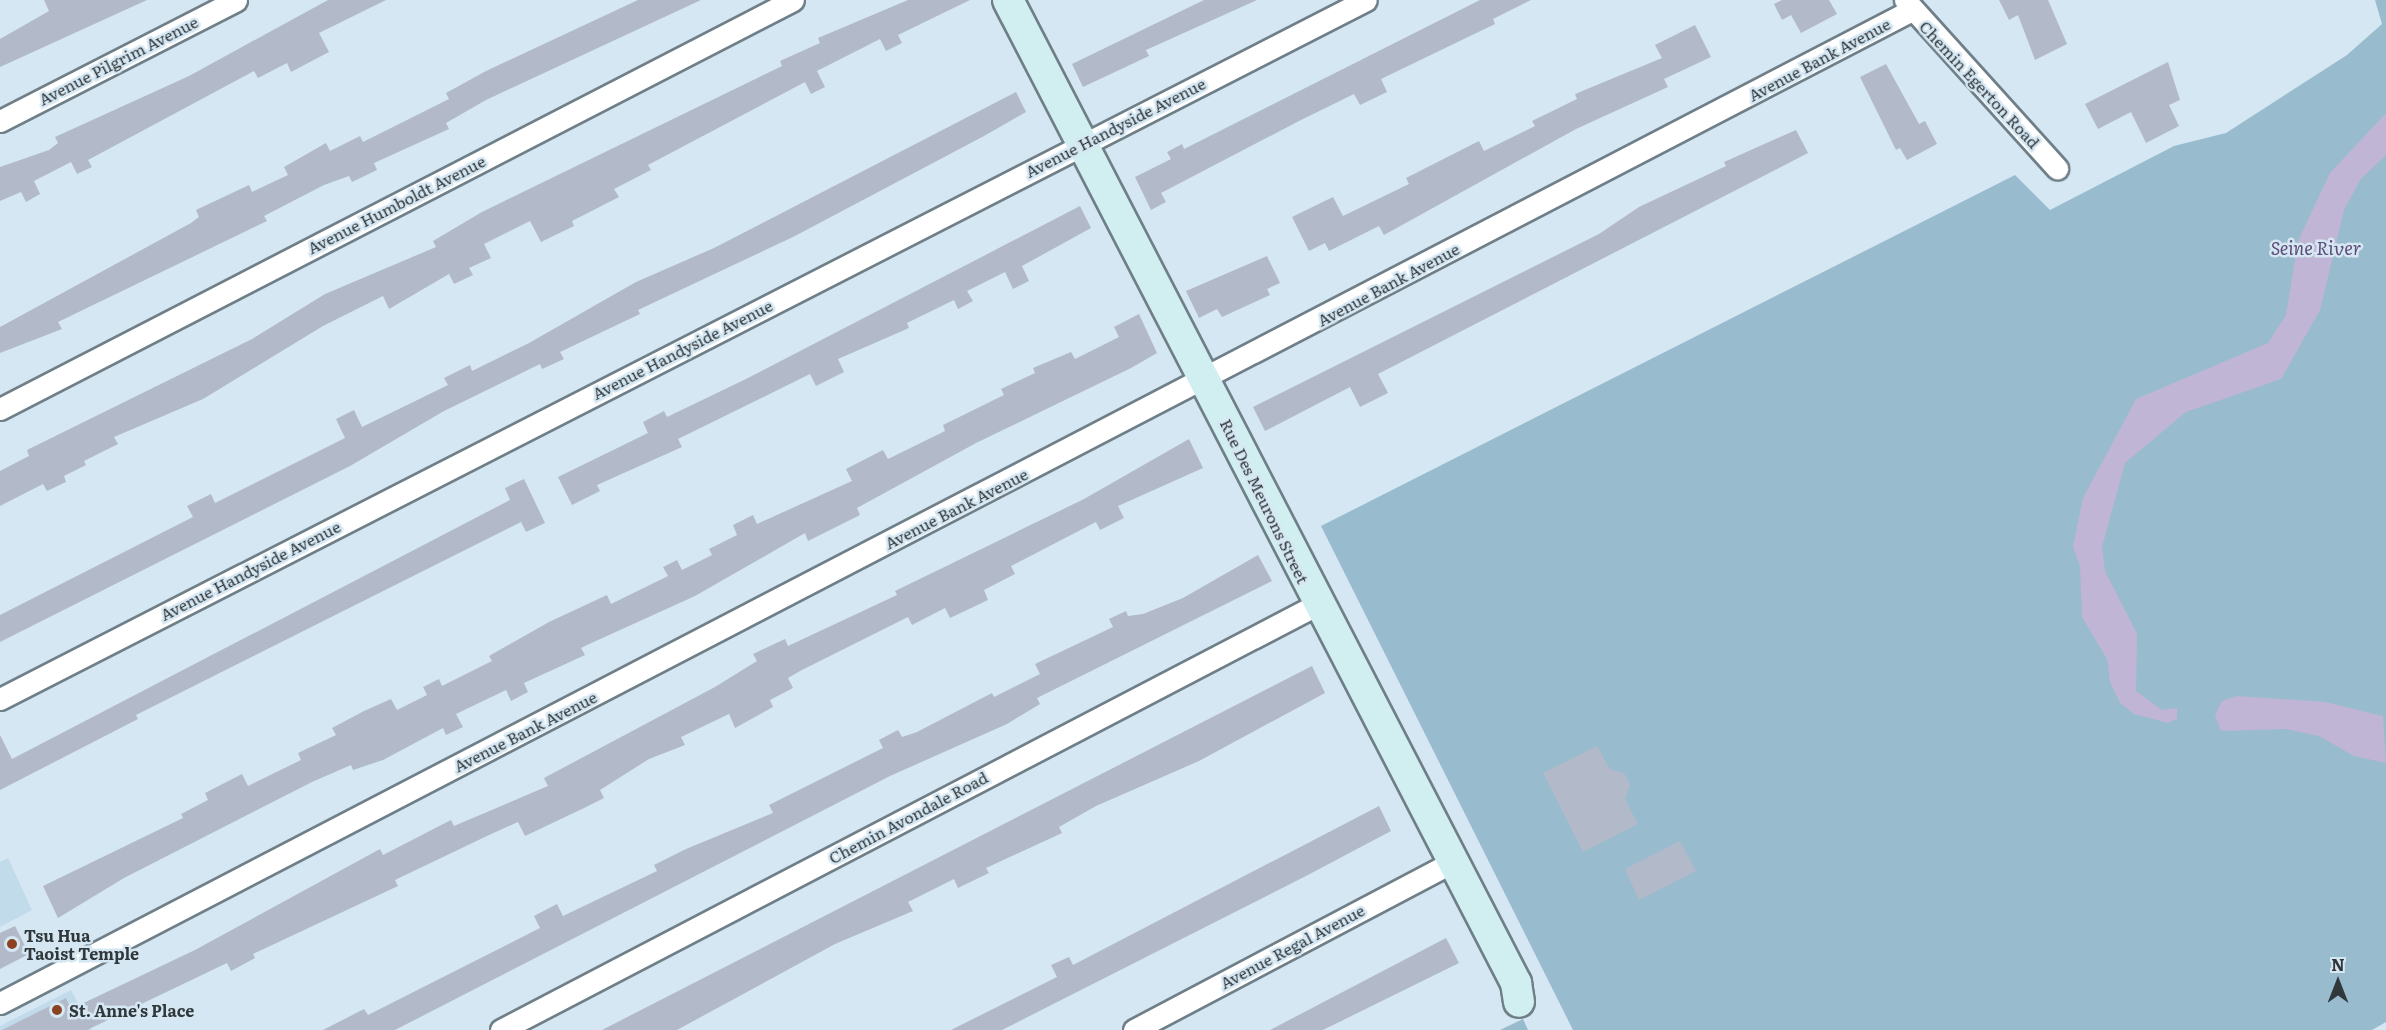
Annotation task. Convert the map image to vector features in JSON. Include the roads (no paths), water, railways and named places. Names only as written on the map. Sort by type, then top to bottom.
[{"type":"street","name":"Avenue Pilgrim Avenue","points":[[0,121],[236,0]]},
{"type":"street","name":"Avenue Humboldt Avenue","points":[[0,409],[793,0]]},
{"type":"street","name":"Rue Des Meurons Street","points":[[1008,0],[1204,380],[1316,605],[1516,983],[1519,1002]]},
{"type":"street","name":"Avenue Handyside Avenue","points":[[0,699],[1366,0]]},
{"type":"street","name":"Chemin Egerton Road","points":[[1908,5],[2057,168]]},
{"type":"street","name":"Avenue Bank Avenue","points":[[0,1003],[1204,380],[1908,5]]},
{"type":"street","name":"Chemin Avondale Road","points":[[501,1030],[1316,605]]},
{"type":"street","name":"Avenue Regal Avenue","points":[[1134,1030],[1451,863]]},
{"type":"water","name":"Seine River","points":[[2386,113],[2386,155],[2360,180],[2344,210],[2320,310],[2281,379],[2186,412],[2125,463],[2102,547],[2105,571],[2137,634],[2136,691],[2162,710],[2177,708],[2177,719],[2168,723],[2134,714],[2120,703],[2110,682],[2107,659],[2082,617],[2080,566],[2073,547],[2083,498],[2136,399],[2268,343],[2286,315],[2298,241],[2330,173]]},
{"type":"water","points":[[2237,696],[2325,702],[2383,716],[2386,763],[2354,756],[2319,736],[2286,729],[2221,731],[2215,715],[2222,701]]},
{"type":"place","name":"Tsu Hua Taoist Temple","points":[[12,944]]},
{"type":"place","name":"St. Anne's Place","points":[[57,1010]]}]
